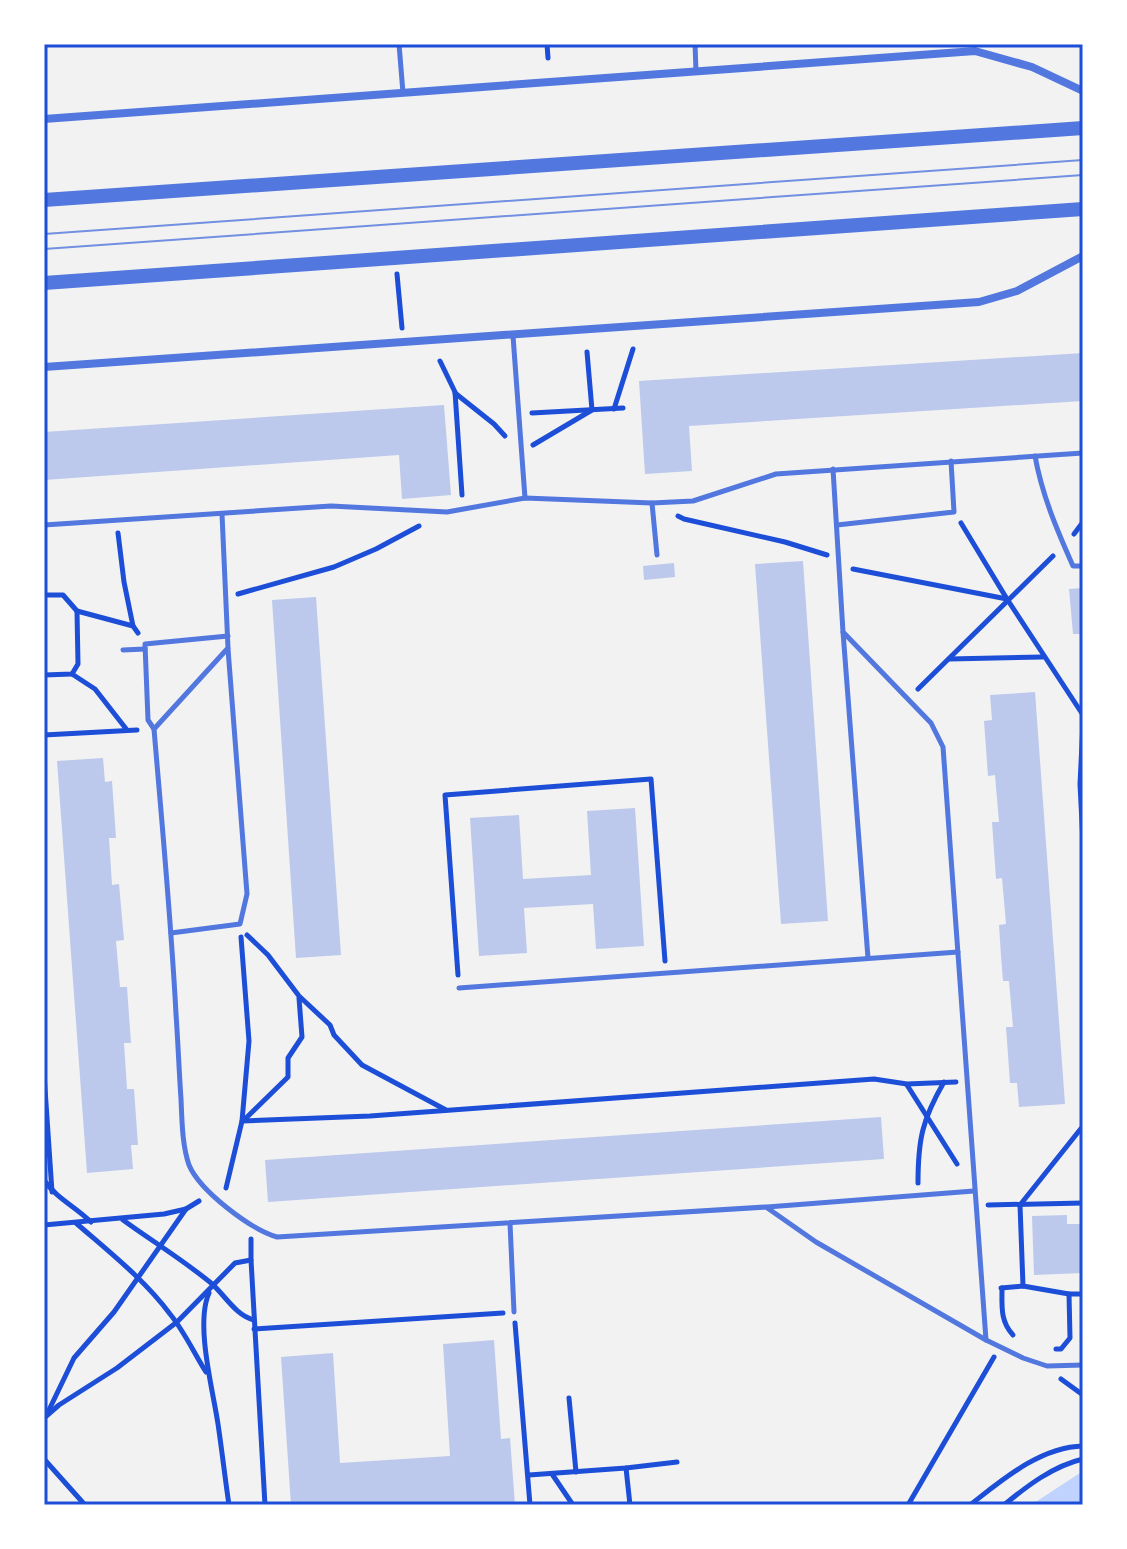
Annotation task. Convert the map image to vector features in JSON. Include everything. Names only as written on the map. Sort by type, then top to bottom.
[{"type":"street","points":[[44,119],[975,51],[1032,67],[1083,91]]},
{"type":"street","points":[[44,200],[1083,128]]},
{"type":"street","points":[[44,283],[1083,209]]},
{"type":"street","points":[[44,367],[979,302],[1017,291],[1083,256]]},
{"type":"lane","points":[[399,44],[403,94]]},
{"type":"lane","points":[[695,44],[696,72]]},
{"type":"lane","points":[[513,336],[525,498]]},
{"type":"lane","points":[[44,525],[331,506],[447,512],[525,498],[652,503],[693,501],[776,474],[1083,453]]},
{"type":"lane","points":[[1035,456],[1052,520],[1073,566],[1083,566]]},
{"type":"lane","points":[[837,525],[954,512],[951,461]]},
{"type":"lane","points":[[833,469],[868,958]]},
{"type":"lane","points":[[652,503],[657,555]]},
{"type":"lane","points":[[171,933],[240,924],[247,894],[228,648],[222,514]]},
{"type":"lane","points":[[843,632],[931,723],[943,747],[986,1340]]},
{"type":"lane","points":[[123,650],[228,636]]},
{"type":"lane","points":[[145,646],[148,720],[154,729],[171,933],[185,1145],[189,1165],[197,1179],[252,1226],[267,1234],[287,1237],[974,1191]]},
{"type":"lane","points":[[154,729],[228,648]]},
{"type":"lane","points":[[459,988],[958,952]]},
{"type":"lane","points":[[766,1207],[816,1242],[986,1340],[1047,1366],[1083,1365]]},
{"type":"lane","points":[[510,1223],[514,1312]]},
{"type":"path","points":[[547,44],[548,58]]},
{"type":"path","points":[[396,259],[404,343]]},
{"type":"path","points":[[614,409],[633,349]]},
{"type":"path","points":[[587,352],[592,410]]},
{"type":"path","points":[[226,597],[334,567],[447,512],[462,495],[455,392],[440,361]]},
{"type":"path","points":[[455,392],[494,424],[522,453],[543,437],[592,410]]},
{"type":"path","points":[[519,413],[623,408]]},
{"type":"path","points":[[954,512],[1083,715]]},
{"type":"path","points":[[684,519],[825,554]]},
{"type":"path","points":[[116,520],[133,626],[145,646]]},
{"type":"path","points":[[914,692],[1044,565]]},
{"type":"path","points":[[850,568],[1007,599]]},
{"type":"path","points":[[44,595],[63,595],[77,611],[133,626]]},
{"type":"path","points":[[72,674],[78,664],[77,611]]},
{"type":"path","points":[[948,659],[1044,657]]},
{"type":"path","points":[[44,675],[72,674],[95,689],[128,731]]},
{"type":"path","points":[[1083,723],[1080,784],[1083,842]]},
{"type":"path","points":[[44,735],[154,729]]},
{"type":"path","points":[[459,988],[445,795],[651,779],[666,974]]},
{"type":"path","points":[[240,924],[299,996],[330,1025],[334,1035],[362,1065],[447,1111]]},
{"type":"path","points":[[222,1203],[242,1121],[249,1041],[240,924]]},
{"type":"path","points":[[242,1121],[288,1077],[288,1058],[302,1037],[299,996]]},
{"type":"path","points":[[44,1074],[52,1192]]},
{"type":"path","points":[[242,1121],[447,1111],[874,1079],[907,1084],[963,1081]]},
{"type":"path","points":[[918,1196],[918,1150],[926,1115],[944,1082]]},
{"type":"path","points":[[907,1084],[974,1191]]},
{"type":"path","points":[[1023,1286],[1020,1205],[1083,1126]]},
{"type":"path","points":[[44,1180],[52,1192],[91,1222]]},
{"type":"path","points":[[44,1225],[164,1214],[186,1209],[212,1194]]},
{"type":"path","points":[[975,1205],[1083,1203]]},
{"type":"path","points":[[45,1417],[74,1358],[114,1312],[186,1209]]},
{"type":"path","points":[[122,1219],[187,1264],[214,1285],[244,1317],[254,1320]]},
{"type":"path","points":[[76,1223],[165,1307],[208,1375]]},
{"type":"path","points":[[252,1226],[254,1329],[265,1505]]},
{"type":"path","points":[[45,1417],[177,1322],[235,1263],[251,1260]]},
{"type":"path","points":[[214,1285],[204,1309],[208,1375],[229,1505]]},
{"type":"path","points":[[982,1289],[1023,1286],[1083,1294]]},
{"type":"path","points":[[1002,1288],[1002,1319],[1009,1332],[1020,1341]]},
{"type":"path","points":[[1051,1350],[1061,1349],[1070,1338],[1069,1294]]},
{"type":"path","points":[[254,1329],[514,1312],[530,1505]]},
{"type":"path","points":[[908,1505],[989,1366]]},
{"type":"path","points":[[1060,1379],[1083,1395]]},
{"type":"path","points":[[569,1398],[576,1472]]},
{"type":"path","points":[[970,1505],[1023,1467],[1060,1449],[1083,1446]]},
{"type":"path","points":[[44,1459],[85,1505]]},
{"type":"path","points":[[1004,1505],[1033,1482],[1065,1463],[1083,1459]]},
{"type":"path","points":[[529,1475],[677,1462]]},
{"type":"path","points":[[626,1468],[630,1505]]},
{"type":"path","points":[[552,1474],[573,1505]]},
{"type":"water","points":[[1083,1471],[1083,1505],[1031,1505]]},
{"type":"building","points":[[1083,353],[1083,401],[689,426],[692,471],[645,474],[639,381]]},
{"type":"building","points":[[444,405],[451,495],[402,499],[399,455],[44,480],[44,432]]},
{"type":"building","points":[[803,561],[828,921],[781,924],[755,564]]},
{"type":"building","points":[[674,563],[675,577],[644,580],[643,566]]},
{"type":"building","points":[[1083,588],[1083,634],[1073,634],[1069,589]]},
{"type":"building","points":[[316,597],[341,955],[296,958],[272,600]]},
{"type":"building","points":[[1035,692],[1065,1104],[1019,1107],[1017,1083],[1010,1083],[1006,1027],[1013,1027],[1009,981],[1003,981],[999,925],[1006,924],[1002,878],[996,879],[992,822],[999,822],[995,775],[988,776],[984,721],[992,720],[990,695]]},
{"type":"building","points":[[103,758],[105,782],[112,781],[116,838],[109,838],[112,885],[119,884],[124,940],[116,941],[120,987],[127,987],[131,1043],[124,1043],[127,1089],[134,1089],[138,1145],[131,1145],[133,1169],[87,1173],[57,761]]},
{"type":"building","points":[[635,808],[644,946],[596,949],[593,904],[524,908],[527,953],[479,956],[470,818],[519,815],[523,879],[591,875],[587,811]]},
{"type":"building","points":[[881,1117],[884,1159],[268,1202],[265,1160]]},
{"type":"building","points":[[1067,1215],[1067,1224],[1083,1224],[1083,1273],[1034,1275],[1032,1216]]},
{"type":"building","points":[[494,1340],[501,1439],[510,1438],[515,1505],[291,1505],[281,1357],[333,1353],[340,1463],[450,1456],[443,1344]]},
{"type":"tram line","points":[[44,234],[1083,160]]},
{"type":"tram line","points":[[44,249],[1083,175]]}]
